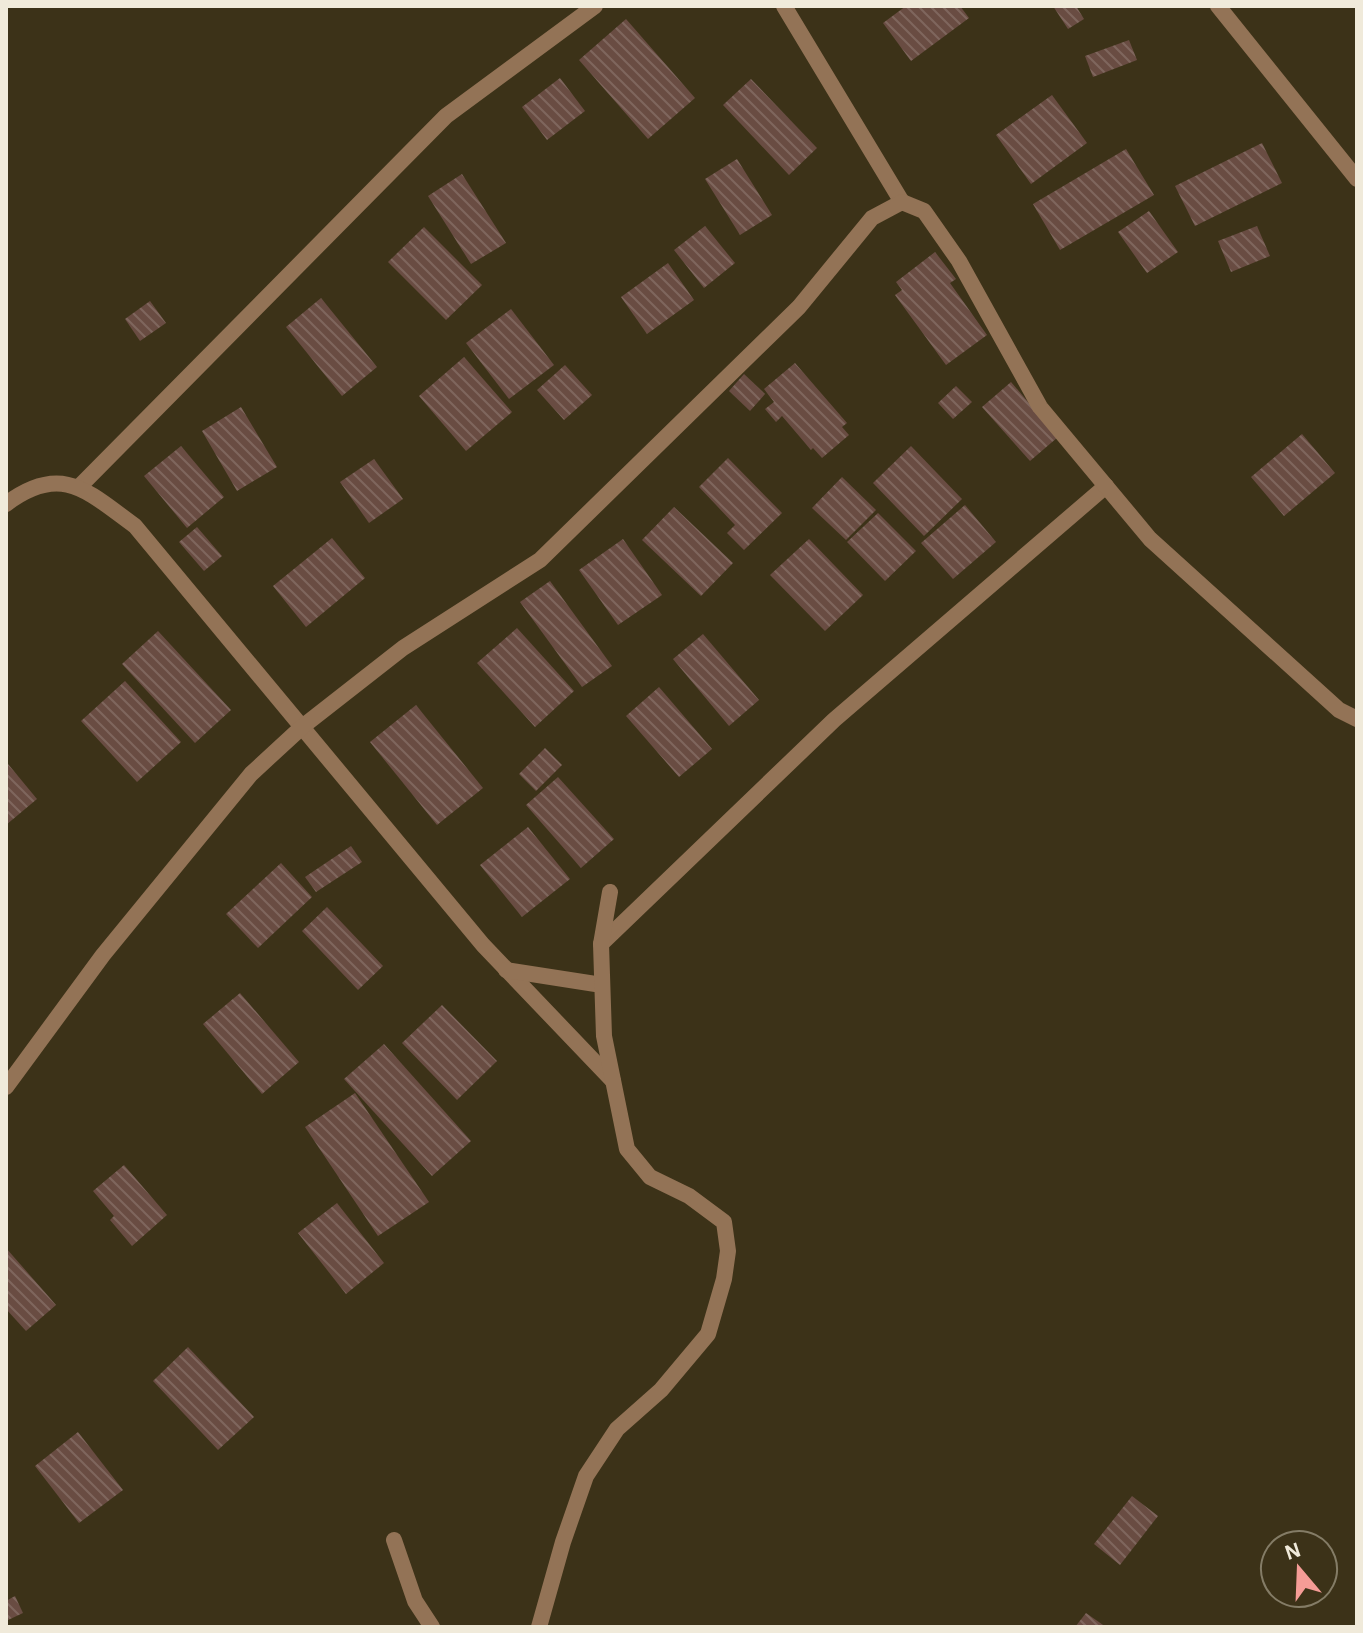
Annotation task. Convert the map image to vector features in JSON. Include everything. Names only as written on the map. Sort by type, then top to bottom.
[{"type":"street","points":[[80,486],[446,116],[595,6]]},
{"type":"street","points":[[784,6],[902,202],[924,211],[959,261],[1040,407],[1150,539],[1339,710],[1357,719]]},
{"type":"street","points":[[1218,6],[1357,179]]},
{"type":"street","points":[[6,1087],[103,955],[251,774],[302,727],[403,648],[540,560],[799,307],[872,218],[902,202]]},
{"type":"street","points":[[6,504],[49,482],[80,486],[135,526],[483,945],[613,1081]]},
{"type":"street","points":[[601,944],[834,720],[1106,486]]},
{"type":"street","points":[[539,1627],[586,1476],[617,1429],[661,1390],[708,1334],[724,1279],[728,1251],[724,1222],[689,1196],[650,1177],[627,1149],[604,1036],[601,944],[610,892]]},
{"type":"street","points":[[506,970],[602,985]]},
{"type":"street","points":[[394,1540],[415,1601],[432,1627]]},
{"type":"building","points":[[906,6],[960,6],[969,18],[911,61],[883,23]]},
{"type":"building","points":[[1053,6],[1076,6],[1084,19],[1068,29]]},
{"type":"building","points":[[626,19],[695,98],[648,139],[579,60]]},
{"type":"building","points":[[1129,40],[1137,60],[1093,77],[1085,56]]},
{"type":"building","points":[[560,78],[585,111],[547,140],[522,107]]},
{"type":"building","points":[[751,79],[817,148],[789,175],[723,105]]},
{"type":"building","points":[[1052,95],[1087,143],[1031,184],[996,135]]},
{"type":"building","points":[[1262,143],[1282,183],[1195,226],[1175,186]]},
{"type":"building","points":[[1126,149],[1154,195],[1060,250],[1033,204]]},
{"type":"building","points":[[737,159],[772,215],[740,235],[705,179]]},
{"type":"building","points":[[462,174],[506,243],[471,264],[428,196]]},
{"type":"building","points":[[1149,211],[1178,252],[1147,273],[1118,232]]},
{"type":"building","points":[[705,226],[735,263],[704,288],[674,250]]},
{"type":"building","points":[[1257,226],[1270,256],[1231,272],[1218,241]]},
{"type":"building","points":[[424,227],[482,285],[446,320],[388,262]]},
{"type":"building","points":[[935,252],[956,279],[950,283],[987,335],[946,365],[895,295],[902,290],[896,282]]},
{"type":"building","points":[[668,263],[694,300],[647,334],[621,297]]},
{"type":"building","points":[[321,298],[377,367],[342,396],[286,327]]},
{"type":"building","points":[[150,301],[166,323],[140,341],[125,319]]},
{"type":"building","points":[[511,309],[554,365],[509,399],[466,343]]},
{"type":"building","points":[[464,357],[512,412],[466,451],[419,396]]},
{"type":"building","points":[[795,363],[847,423],[842,427],[849,435],[822,458],[813,448],[811,450],[782,416],[776,422],[765,409],[774,402],[764,389]]},
{"type":"building","points":[[565,365],[592,395],[564,420],[537,390]]},
{"type":"building","points":[[744,374],[765,394],[750,411],[729,391]]},
{"type":"building","points":[[1011,382],[1058,437],[1030,461],[982,407]]},
{"type":"building","points":[[956,386],[972,402],[953,419],[938,403]]},
{"type":"building","points":[[241,407],[277,467],[237,491],[202,431]]},
{"type":"building","points":[[1302,434],[1335,473],[1284,516],[1251,477]]},
{"type":"building","points":[[181,446],[224,497],[187,528],[144,476]]},
{"type":"building","points":[[911,446],[962,499],[924,536],[873,483]]},
{"type":"building","points":[[728,458],[782,513],[744,550],[727,533],[735,525],[699,487]]},
{"type":"building","points":[[374,459],[403,499],[369,523],[340,482]]},
{"type":"building","points":[[842,477],[876,510],[846,540],[812,508]]},
{"type":"building","points":[[965,505],[996,542],[953,579],[921,543]]},
{"type":"building","points":[[674,507],[733,563],[701,596],[642,540]]},
{"type":"building","points":[[878,513],[916,551],[885,581],[847,542]]},
{"type":"building","points":[[197,527],[222,556],[204,571],[179,542]]},
{"type":"building","points":[[332,538],[365,578],[306,627],[273,586]]},
{"type":"building","points":[[623,539],[662,595],[618,625],[579,570]]},
{"type":"building","points":[[809,539],[863,595],[825,631],[770,575]]},
{"type":"building","points":[[550,581],[612,666],[582,687],[520,602]]},
{"type":"building","points":[[517,628],[574,691],[535,727],[477,663]]},
{"type":"building","points":[[158,631],[231,710],[195,743],[122,664]]},
{"type":"building","points":[[703,634],[759,700],[729,726],[673,659]]},
{"type":"building","points":[[125,681],[181,742],[137,782],[81,721]]},
{"type":"building","points":[[659,687],[712,749],[679,777],[626,716]]},
{"type":"building","points":[[416,705],[483,788],[437,825],[370,742]]},
{"type":"building","points":[[545,748],[562,765],[536,791],[519,774]]},
{"type":"building","points":[[6,765],[37,799],[6,825]]},
{"type":"building","points":[[558,777],[614,839],[581,868],[526,805]]},
{"type":"building","points":[[528,827],[570,879],[522,917],[480,865]]},
{"type":"building","points":[[351,846],[362,862],[316,892],[305,877]]},
{"type":"building","points":[[281,863],[312,897],[258,948],[226,914]]},
{"type":"building","points":[[327,907],[383,966],[358,990],[302,931]]},
{"type":"building","points":[[240,993],[299,1062],[262,1094],[203,1024]]},
{"type":"building","points":[[442,1005],[497,1061],[457,1100],[402,1043]]},
{"type":"building","points":[[384,1044],[471,1141],[432,1176],[344,1079]]},
{"type":"building","points":[[355,1093],[429,1202],[378,1236],[305,1127]]},
{"type":"building","points":[[124,1165],[167,1215],[132,1246],[110,1220],[114,1216],[93,1191]]},
{"type":"building","points":[[337,1203],[384,1263],[346,1294],[298,1233]]},
{"type":"building","points":[[6,1248],[56,1305],[26,1331],[6,1309]]},
{"type":"building","points":[[188,1347],[254,1417],[218,1450],[153,1381]]},
{"type":"building","points":[[78,1432],[123,1490],[79,1523],[35,1466]]},
{"type":"building","points":[[1132,1496],[1158,1516],[1120,1565],[1094,1544]]},
{"type":"building","points":[[15,1596],[23,1613],[6,1621],[6,1601]]},
{"type":"building","points":[[1086,1613],[1106,1627],[1075,1627]]}]
